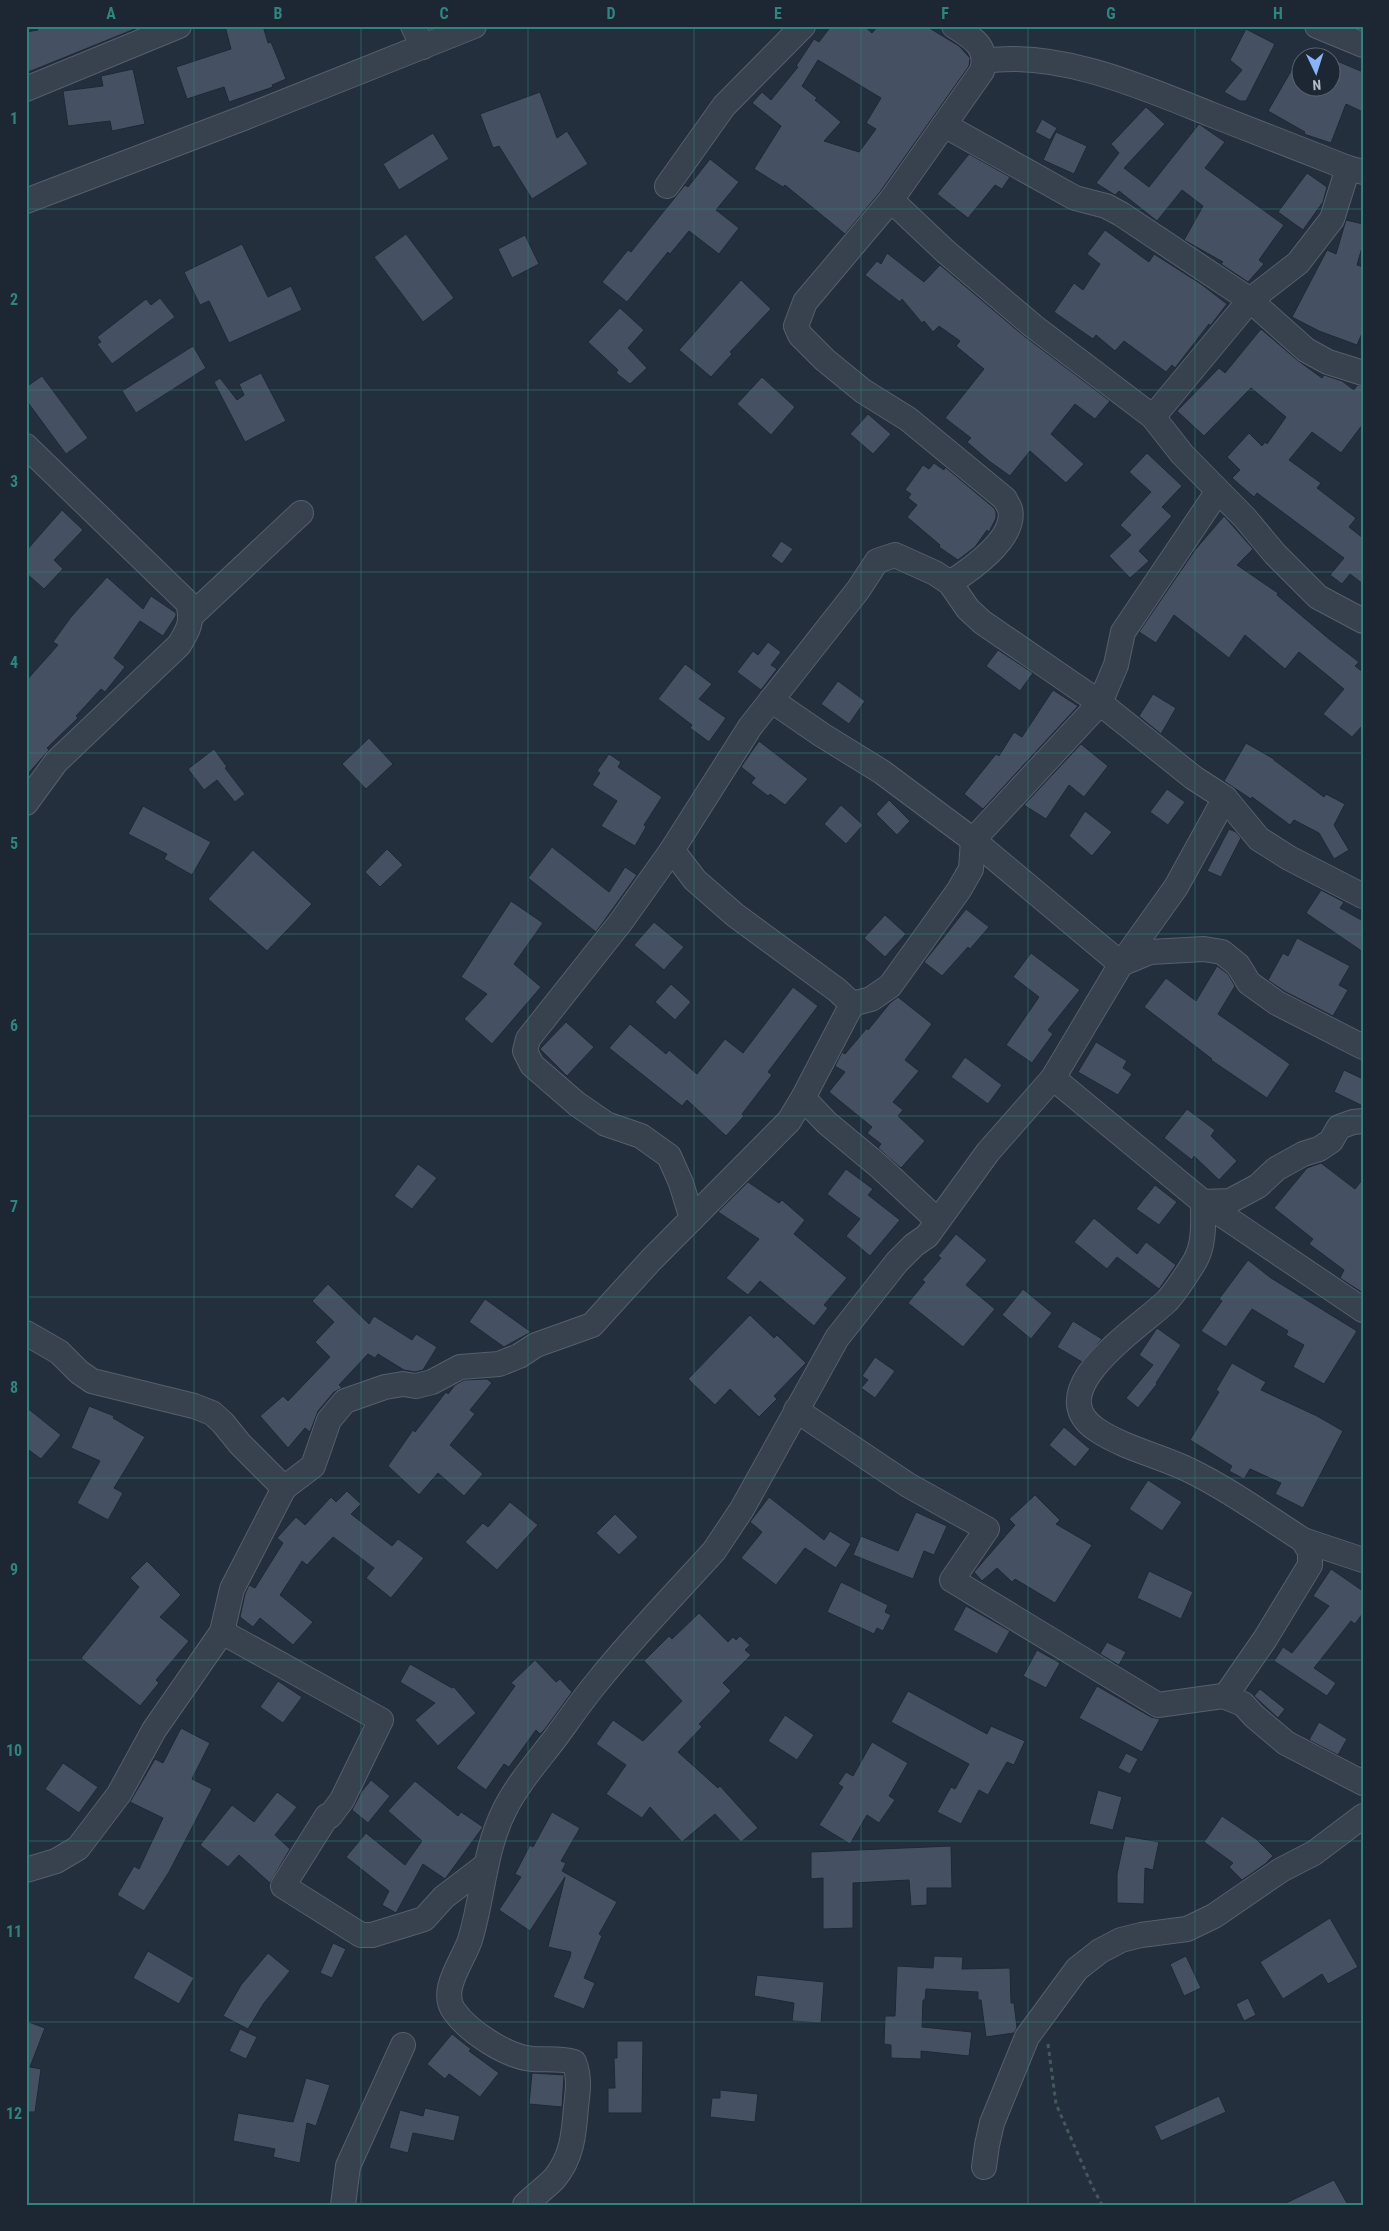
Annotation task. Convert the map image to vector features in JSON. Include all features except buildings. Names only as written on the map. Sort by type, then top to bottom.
[{"type":"street","points":[[26,89],[179,26]]},
{"type":"street","points":[[26,201],[418,36],[474,26]]},
{"type":"street","points":[[667,186],[724,106],[803,26]]},
{"type":"street","points":[[950,583],[994,549],[1002,538],[1010,519],[1010,509],[1005,499],[908,419],[863,391],[825,360],[800,335],[797,329],[798,318],[805,302],[891,200],[982,71],[985,61],[979,45],[970,36],[954,26]]},
{"type":"street","points":[[1317,26],[1352,36]]},
{"type":"street","points":[[985,61],[1008,58],[1032,59],[1082,68],[1161,94],[1355,170],[1332,219],[1298,263],[1250,300],[1153,417]]},
{"type":"street","points":[[944,125],[1076,198],[1106,206],[1121,214],[1250,300],[1306,350],[1328,362],[1363,373]]},
{"type":"street","points":[[891,200],[945,251],[1033,326],[1153,417],[1182,454],[1245,518],[1275,554],[1318,597],[1363,620]]},
{"type":"street","points":[[26,446],[188,603],[191,616],[188,630],[179,645],[56,762],[26,803]]},
{"type":"street","points":[[852,1004],[871,1000],[890,986],[960,890],[971,868],[973,840],[1100,703],[1116,665],[1123,632],[1218,491]]},
{"type":"street","points":[[191,616],[301,513]]},
{"type":"street","points":[[692,1219],[669,1156],[641,1136],[606,1124],[577,1104],[532,1065],[524,1051],[528,1039],[620,923],[672,850],[750,727],[858,590],[877,561],[894,554],[935,572],[950,583],[968,608],[982,622],[1100,703],[1194,778],[1225,798],[1259,839],[1289,858],[1363,896]]},
{"type":"street","points":[[771,700],[822,735],[882,772],[973,840],[1121,964]]},
{"type":"street","points":[[525,2205],[553,2180],[572,2145],[579,2083],[574,2062],[560,2058],[532,2059],[512,2054],[496,2046],[469,2027],[453,2010],[449,1998],[452,1982],[468,1948],[475,1924],[486,1865],[504,1810],[521,1783],[598,1681],[714,1551],[742,1509],[837,1338],[897,1262],[914,1245],[927,1236],[988,1152],[1053,1078],[1121,964],[1176,887],[1225,798]]},
{"type":"street","points":[[672,850],[695,880],[735,915],[837,990],[852,1004]]},
{"type":"street","points":[[1121,964],[1150,952],[1204,948],[1222,952],[1238,966],[1249,983],[1277,1003],[1363,1047]]},
{"type":"street","points":[[26,1870],[56,1861],[78,1848],[119,1794],[154,1730],[222,1632],[232,1589],[284,1488],[313,1466],[329,1420],[345,1401],[385,1387],[403,1384],[416,1386],[432,1382],[460,1366],[499,1364],[519,1356],[536,1344],[592,1325],[650,1260],[789,1120],[803,1098],[852,1004]]},
{"type":"street","points":[[1053,1078],[1204,1202],[1363,1310]]},
{"type":"street","points":[[803,1098],[827,1123],[880,1167],[937,1220]]},
{"type":"street","points":[[1204,1202],[1230,1201],[1258,1186],[1276,1169],[1303,1154],[1319,1150],[1331,1141],[1339,1127],[1363,1120]]},
{"type":"street","points":[[1204,1202],[1202,1247],[1194,1262],[1168,1300],[1094,1367],[1083,1382],[1078,1396],[1078,1406],[1082,1417],[1097,1430],[1138,1450],[1190,1470],[1221,1487],[1303,1540],[1363,1560]]},
{"type":"street","points":[[26,1333],[59,1352],[79,1372],[92,1381],[194,1406],[212,1413],[224,1423],[240,1444],[284,1488]]},
{"type":"street","points":[[796,1410],[908,1485],[987,1530],[952,1580],[1158,1704],[1227,1694],[1310,1565],[1310,1552],[1303,1540]]},
{"type":"street","points":[[222,1632],[380,1720],[342,1800],[330,1816],[327,1816],[283,1886],[361,1934],[372,1935],[424,1919],[444,1898],[486,1865]]},
{"type":"street","points":[[1223,1696],[1243,1704],[1286,1743],[1363,1783]]},
{"type":"street","points":[[984,2167],[986,2145],[992,2123],[1027,2037],[1077,1969],[1100,1951],[1122,1940],[1141,1935],[1187,1929],[1214,1916],[1281,1870],[1314,1853],[1363,1816]]},
{"type":"street","points":[[342,2205],[348,2166],[403,2045]]},
{"type":"path","points":[[1046,2012],[1056,2104],[1102,2205]]}]
